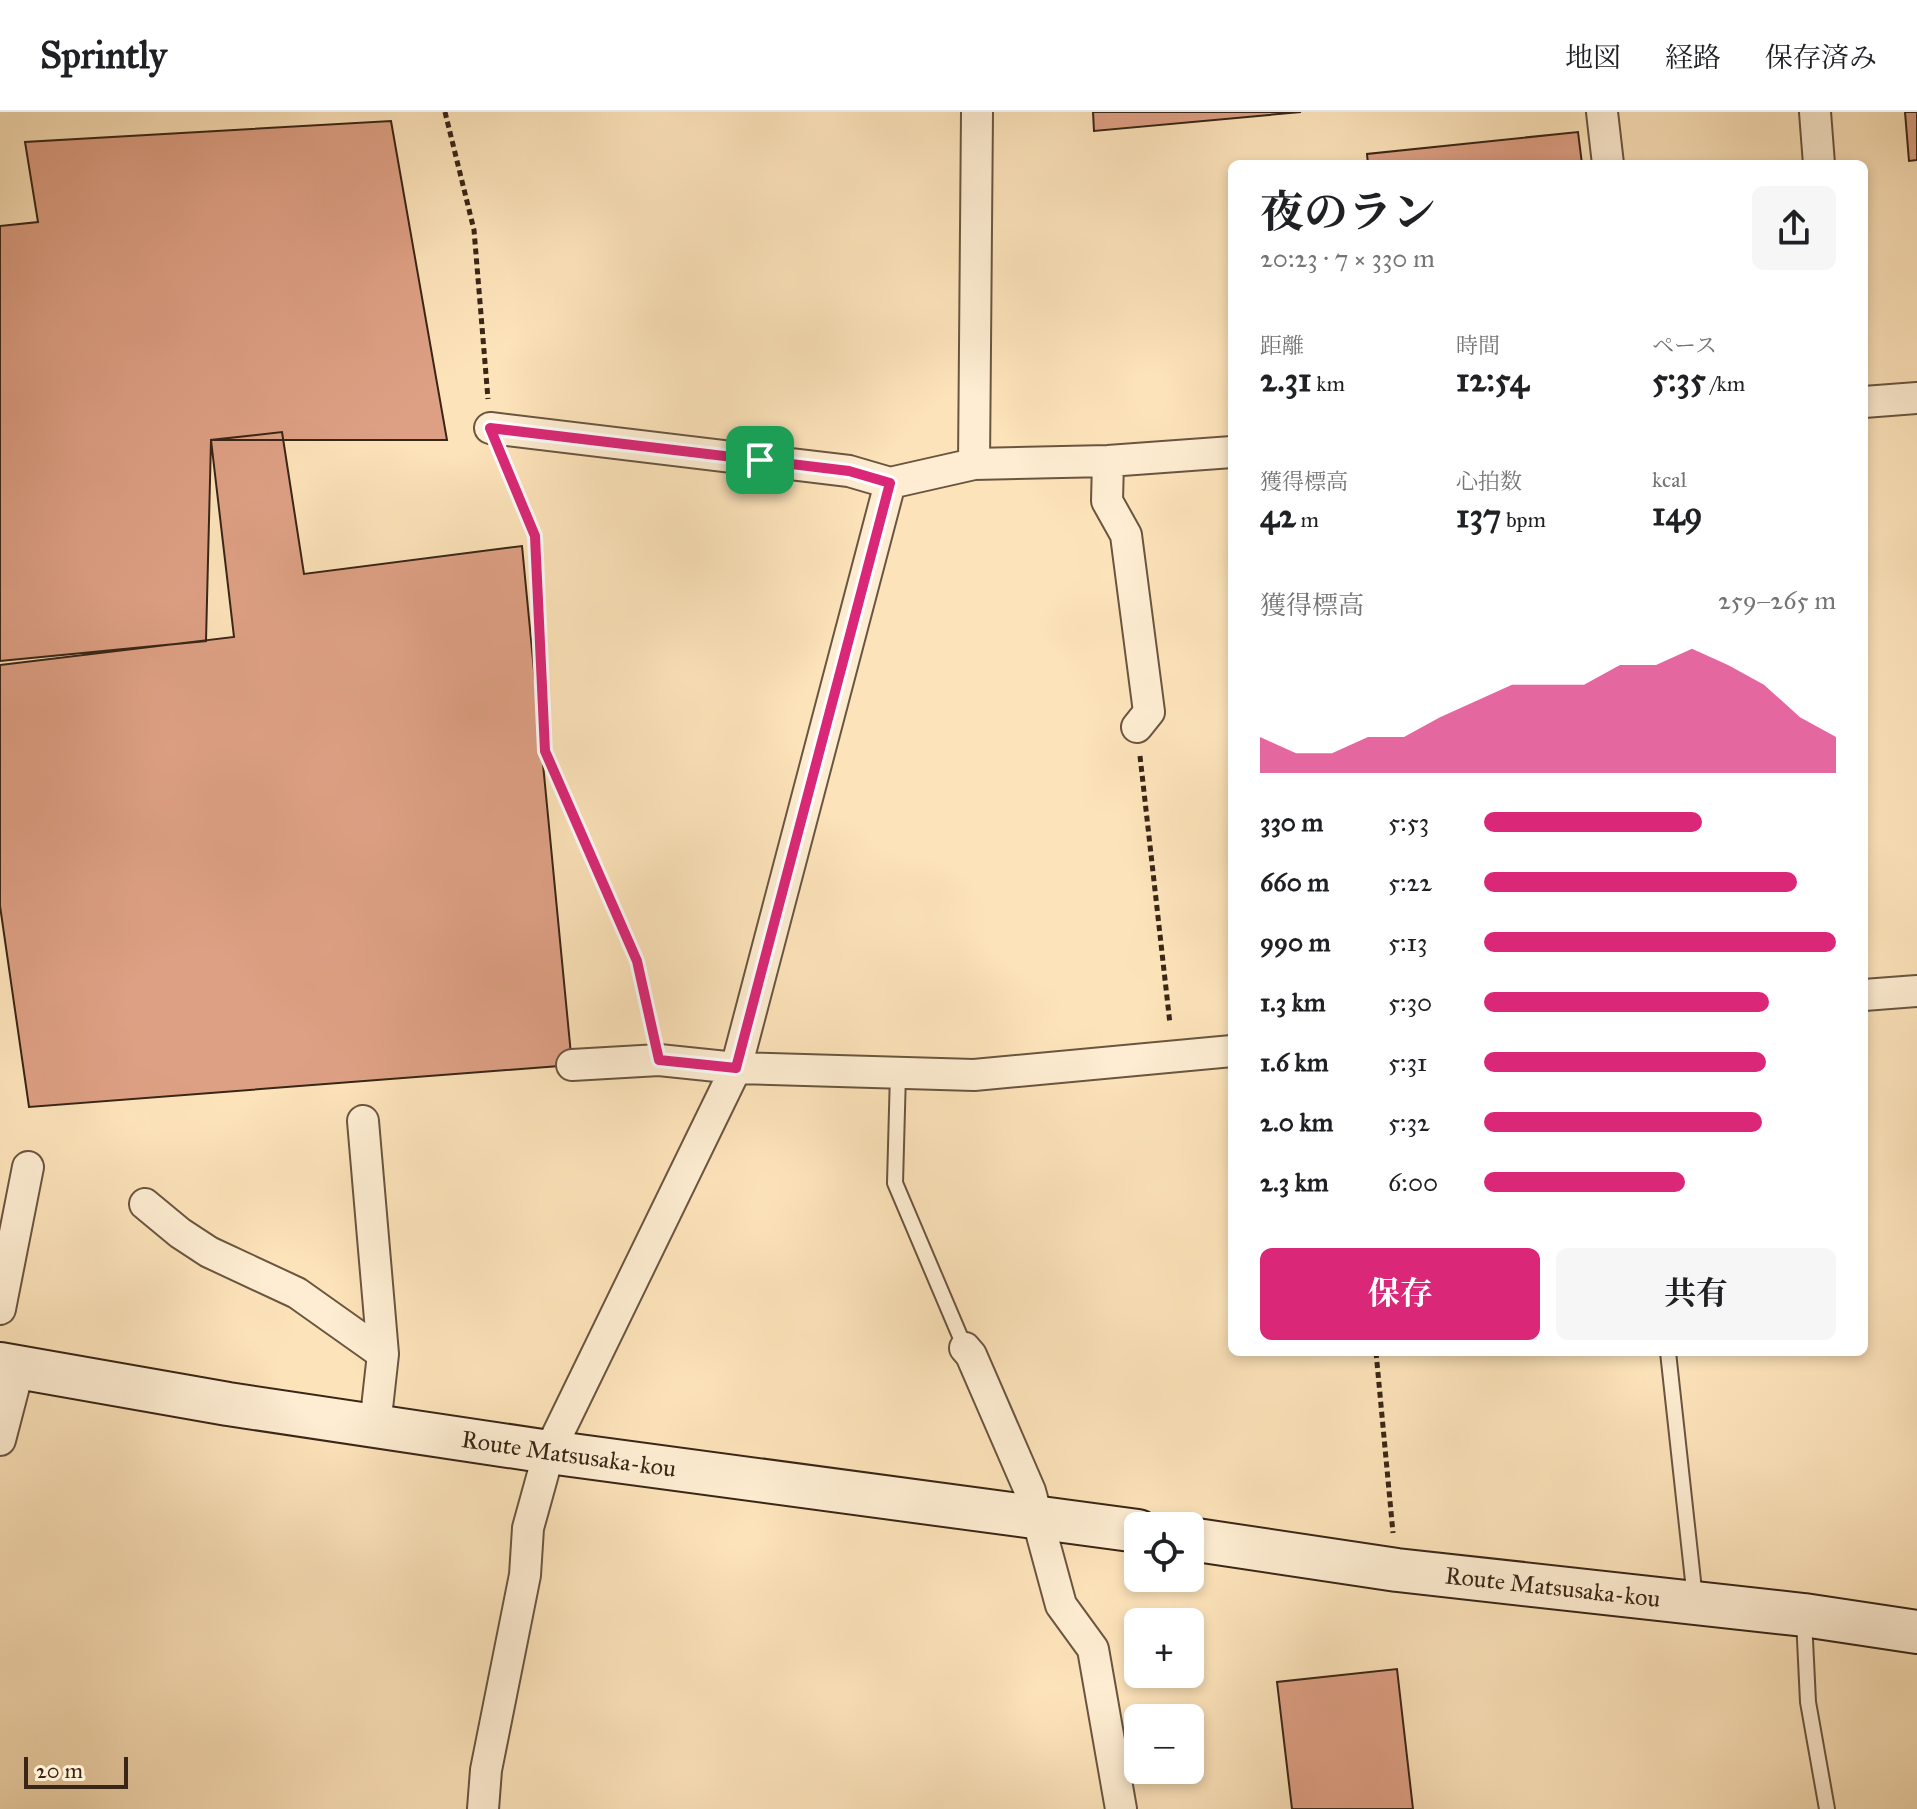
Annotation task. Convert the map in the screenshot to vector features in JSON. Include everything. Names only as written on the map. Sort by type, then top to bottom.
[{"type":"main road","name":"Route Matsusaka-kou","points":[[9,1366],[228,1404],[549,1452],[1124,1529]]},
{"type":"main road","name":"Route Matsusaka-kou","points":[[1204,1541],[1397,1570],[1804,1615],[1917,1632]]},
{"type":"street","points":[[974,464],[977,112]]},
{"type":"street","points":[[1602,112],[1608,160]]},
{"type":"street","points":[[1815,112],[1819,160]]},
{"type":"street","points":[[1868,402],[1917,398]]},
{"type":"street","points":[[490,428],[849,471],[890,483],[974,464],[1108,461],[1228,452]]},
{"type":"street","points":[[1108,461],[1107,501],[1126,535],[1149,712],[1137,727]]},
{"type":"street","points":[[484,1809],[486,1770],[525,1575],[528,1528],[549,1452],[736,1068],[890,483]]},
{"type":"street","points":[[1868,995],[1917,991]]},
{"type":"street","points":[[572,1065],[659,1060],[736,1068],[974,1075],[1228,1051]]},
{"type":"street","points":[[363,1121],[383,1354],[375,1426]]},
{"type":"street","points":[[0,1309],[28,1167]]},
{"type":"street","points":[[145,1204],[209,1252],[297,1293],[383,1354]]},
{"type":"street","points":[[965,1348],[1030,1491],[1061,1605],[1093,1649],[1121,1809]]},
{"type":"street","points":[[0,1440],[9,1366]]},
{"type":"lane","points":[[898,1073],[895,1183],[965,1348]]},
{"type":"lane","points":[[1668,1356],[1695,1603]]},
{"type":"lane","points":[[1804,1615],[1808,1702],[1827,1809]]},
{"type":"path","points":[[445,112],[474,230],[490,428],[535,536],[545,751],[637,961],[659,1060]]},
{"type":"path","points":[[1137,727],[1170,1025]]},
{"type":"path","points":[[1376,1356],[1397,1570]]},
{"type":"building","points":[[1093,112],[1301,112],[1094,131]]},
{"type":"building","points":[[1905,112],[1917,112],[1917,160],[1909,161]]},
{"type":"building","points":[[391,121],[447,440],[211,440],[206,641],[0,661],[0,226],[38,222],[25,142]]},
{"type":"building","points":[[1578,132],[1582,160],[1368,160],[1367,154]]},
{"type":"building","points":[[282,432],[304,574],[522,546],[572,1065],[29,1107],[0,906],[0,665],[234,637],[211,440]]},
{"type":"building","points":[[1397,1669],[1413,1809],[1292,1809],[1277,1682]]},
{"type":"route","points":[[490,428],[760,460],[849,471],[890,483],[736,1068],[659,1060],[637,961],[545,751],[535,536],[490,428]]}]
